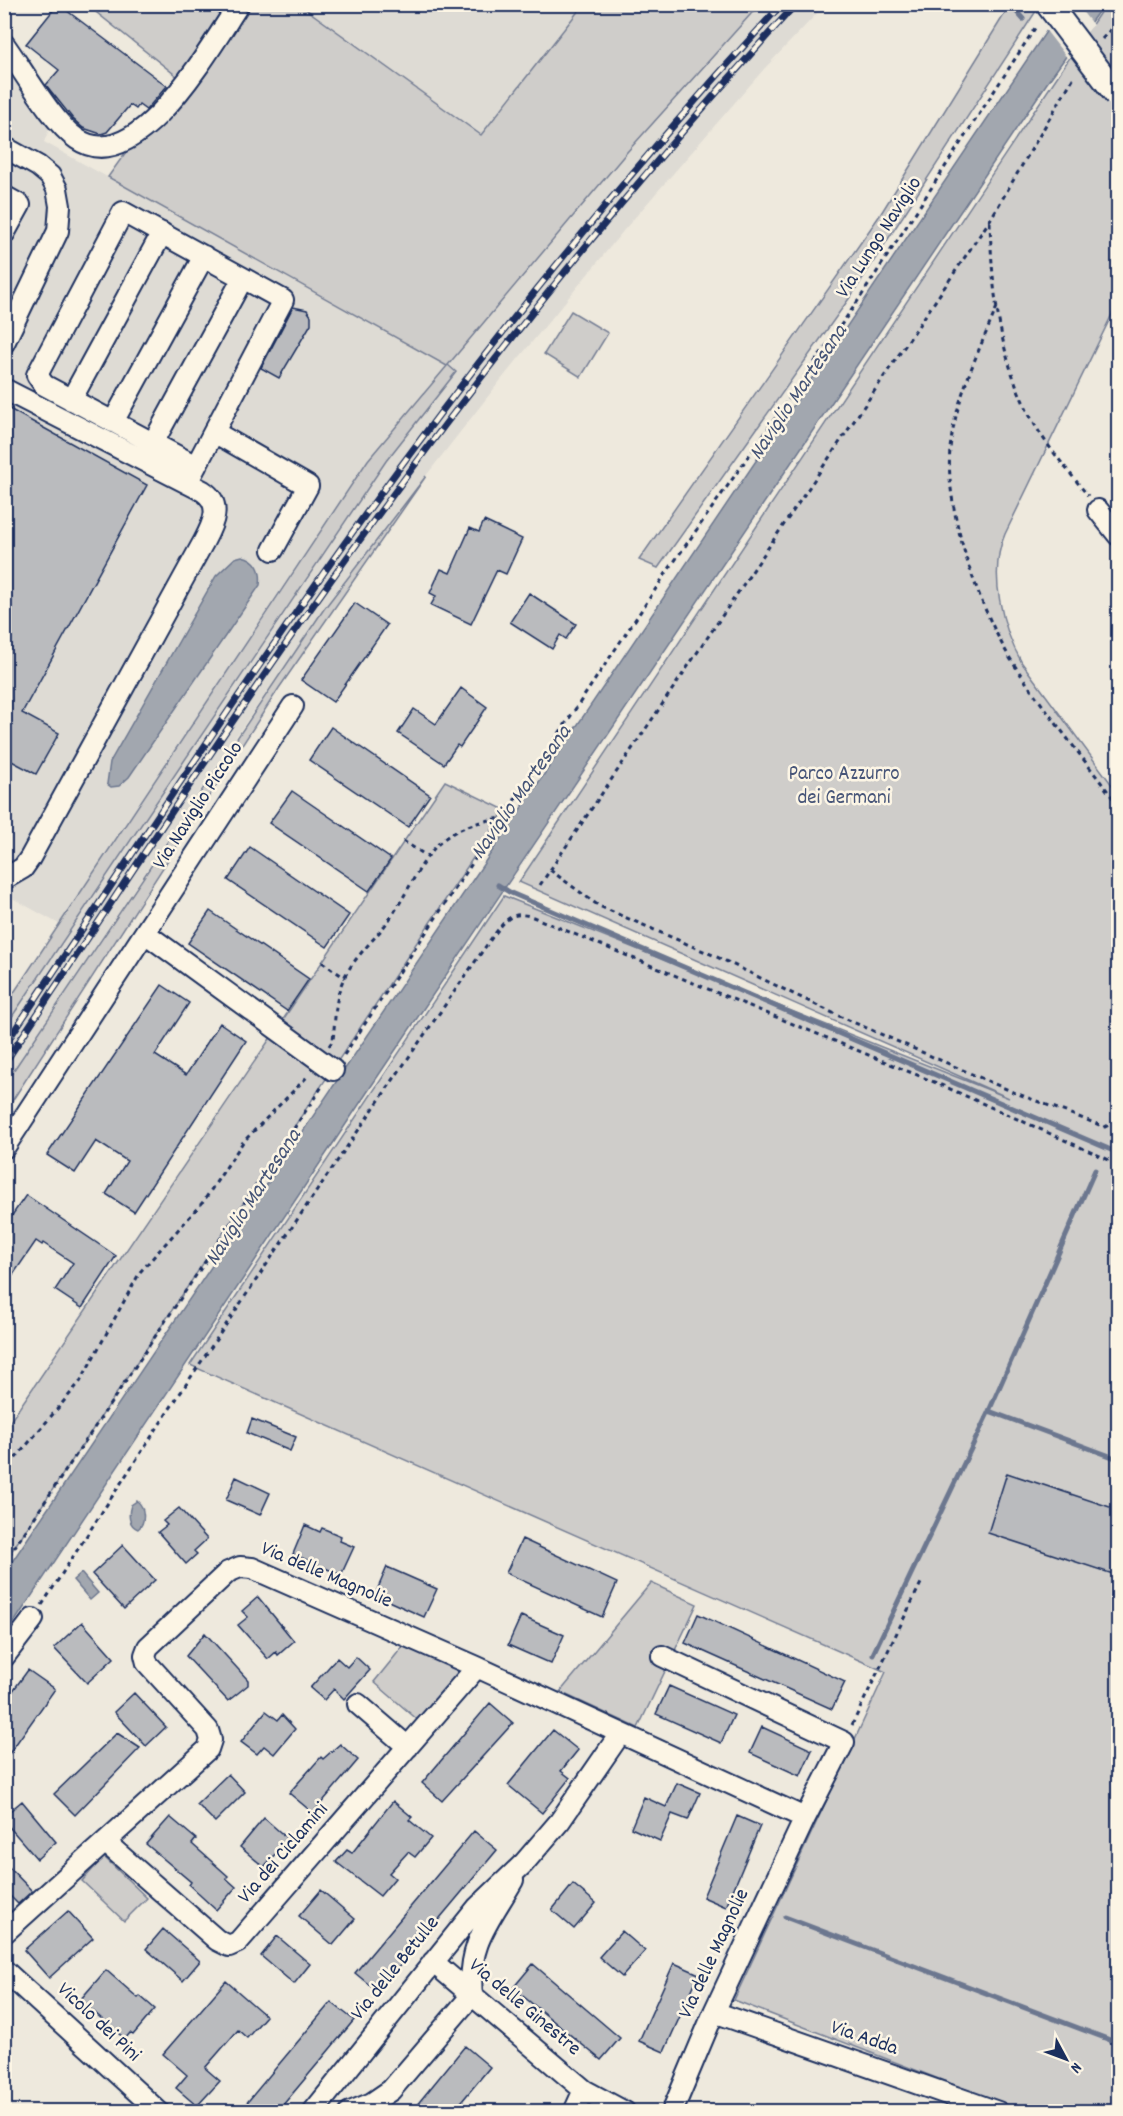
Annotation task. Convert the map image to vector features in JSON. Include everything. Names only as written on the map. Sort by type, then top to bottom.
[{"type":"main road","points":[[1043,14],[1117,95]]},
{"type":"street","points":[[4,44],[66,129],[85,143],[108,147],[134,136],[165,107],[239,4]]},
{"type":"street","points":[[4,147],[38,166],[50,176],[57,189],[60,206],[58,231],[4,342]]},
{"type":"street","points":[[4,196],[20,205],[4,234]]},
{"type":"street","points":[[4,879],[17,873],[26,864],[214,523],[215,510],[212,498],[192,475],[153,443],[44,386],[37,375],[123,212],[283,300],[192,475]]},
{"type":"street","points":[[71,400],[162,233]]},
{"type":"street","points":[[113,422],[204,256]]},
{"type":"street","points":[[153,443],[243,278]]},
{"type":"street","points":[[4,389],[192,475]]},
{"type":"street","points":[[214,432],[308,486],[273,550]]},
{"type":"street","points":[[1098,510],[1119,535]]},
{"type":"street","name":"Via Naviglio Piccolo","points":[[4,1148],[293,706]]},
{"type":"street","points":[[145,933],[327,1066]]},
{"type":"street","name":"Via delle Magnolie","points":[[4,1933],[208,1749],[211,1740],[208,1730],[147,1663],[145,1655],[148,1647],[234,1569],[246,1566],[477,1667],[805,1818]]},
{"type":"street","points":[[4,1657],[33,1619]]},
{"type":"street","points":[[662,1656],[844,1742]]},
{"type":"street","name":"Via dei Ciclamini","points":[[105,1842],[217,1940],[229,1946],[246,1935],[477,1667]]},
{"type":"street","points":[[358,1704],[408,1748]]},
{"type":"street","name":"Via delle Betulle","points":[[313,2112],[493,1890],[524,1863],[572,1805],[620,1734]]},
{"type":"street","name":"Via delle Magnolie","points":[[672,2112],[714,2012],[805,1818],[844,1742]]},
{"type":"street","name":"Via delle Betulle","points":[[472,1995],[470,1971],[474,1951],[524,1863]]},
{"type":"street","name":"Via delle Ginestre","points":[[433,1962],[584,2090],[625,2112]]},
{"type":"street","name":"Vicolo dei Pini","points":[[4,1970],[159,2112]]},
{"type":"street","points":[[350,2112],[372,2103],[391,2090],[472,1995]]},
{"type":"street","name":"Via Adda","points":[[714,2012],[998,2112]]},
{"type":"street","points":[[574,2112],[584,2090]]},
{"type":"path","name":"Via Lungo Naviglio","points":[[667,573],[860,297],[1043,14]]},
{"type":"path","points":[[1097,45],[1119,21]]},
{"type":"path","points":[[540,885],[990,220],[1080,66]]},
{"type":"path","points":[[990,220],[999,330],[1013,376],[1032,419],[1098,510]]},
{"type":"path","points":[[996,307],[963,392],[951,440],[951,493],[959,535],[978,588],[1015,666],[1119,805]]},
{"type":"path","points":[[4,1472],[80,1382],[140,1272],[203,1202],[243,1142],[327,1066],[339,995],[345,978],[393,914],[427,856],[437,844],[455,831],[478,822],[501,819]]},
{"type":"path","points":[[404,841],[427,856]]},
{"type":"path","points":[[550,870],[599,906],[715,956],[858,1024],[1013,1092],[1105,1127],[1119,1120]]},
{"type":"path","points":[[33,1619],[175,1397],[426,1031],[493,936],[513,915],[520,913],[854,1048],[1119,1164]]},
{"type":"path","points":[[322,962],[345,978]]},
{"type":"path","points":[[844,1742],[922,1581]]},
{"type":"shaded area","points":[[300,5],[583,5],[481,135]]},
{"type":"shaded area","points":[[759,5],[825,5],[764,69],[624,230],[500,381],[375,541],[324,609],[228,748],[5,1083],[5,1027],[386,461],[456,372],[447,366],[368,460],[59,924],[5,894],[4,56],[52,122],[44,142],[447,365],[627,152]]},
{"type":"shaded area","points":[[1064,5],[1103,5],[1047,83],[372,1085],[5,1636],[5,1572]]},
{"type":"shaded area","points":[[242,556],[257,566],[260,585],[129,777],[119,786],[111,787],[107,784],[110,762],[216,576],[235,558]]},
{"type":"shaded area","points":[[137,1501],[144,1515],[138,1529],[132,1525],[129,1515],[131,1505]]},
{"type":"shaded area","points":[[81,1573],[98,1593],[90,1600],[73,1580]]},
{"type":"green space","points":[[87,5],[300,5],[481,135],[583,5],[759,5],[627,152],[448,365],[456,372],[386,461],[5,1027],[5,1006],[368,460],[447,366],[108,177],[179,78]]},
{"type":"green space","points":[[1002,5],[1040,5],[853,293],[658,568],[639,560],[880,215],[1007,10]]},
{"type":"green space","name":"Parco Azzurro dei Germani","points":[[1105,5],[1118,5],[1118,302],[1005,534],[1000,549],[998,583],[1003,617],[1022,663],[1118,793],[1118,2111],[1022,2111],[734,2000],[886,1672],[190,1365],[504,896],[1009,1098],[519,882]]},
{"type":"green space","points":[[571,311],[608,333],[581,377],[544,354]]},
{"type":"green space","points":[[426,476],[279,688],[5,1112],[5,1083],[324,609]]},
{"type":"green space","points":[[445,781],[505,810],[5,1561],[5,1429]]},
{"type":"green space","points":[[651,1583],[697,1604],[638,1728],[560,1692]]},
{"type":"green space","points":[[404,1645],[462,1671],[419,1721],[374,1682]]},
{"type":"green space","points":[[104,1857],[147,1898],[124,1921],[82,1881]]},
{"type":"pier","points":[[1060,4],[1077,5],[1093,25],[1068,59],[1044,28]]},
{"type":"building","points":[[58,4],[167,86],[146,110],[139,105],[136,109],[130,105],[107,132],[101,134],[83,128],[73,119],[46,85],[59,70],[26,44]]},
{"type":"building","points":[[293,307],[307,310],[311,316],[311,324],[279,378],[261,368]]},
{"type":"building","points":[[4,406],[147,485],[22,713],[59,733],[36,774],[4,757]]},
{"type":"building","points":[[484,521],[522,539],[506,574],[497,570],[471,624],[431,605],[436,596],[430,593],[441,569],[450,573],[470,528],[479,532]]},
{"type":"building","points":[[529,593],[576,624],[566,639],[560,635],[552,649],[510,622]]},
{"type":"building","points":[[355,603],[387,625],[333,702],[301,680]]},
{"type":"building","points":[[461,688],[487,707],[460,747],[457,745],[444,764],[398,733],[414,709],[436,724]]},
{"type":"building","points":[[331,727],[430,795],[408,827],[309,760]]},
{"type":"building","points":[[292,791],[391,859],[369,891],[269,823]]},
{"type":"building","points":[[250,847],[349,915],[327,947],[228,880]]},
{"type":"building","points":[[210,911],[309,979],[287,1011],[188,943]]},
{"type":"building","points":[[162,985],[189,1003],[155,1055],[186,1075],[220,1023],[246,1041],[134,1212],[106,1194],[127,1161],[96,1141],[75,1173],[47,1155]]},
{"type":"building","points":[[26,1195],[116,1256],[82,1308],[55,1290],[73,1263],[43,1243],[42,1245],[36,1241],[4,1288],[4,1227]]},
{"type":"building","points":[[252,1419],[296,1437],[290,1451],[247,1433]]},
{"type":"building","points":[[1007,1473],[1119,1510],[1119,1576],[988,1533]]},
{"type":"building","points":[[236,1477],[270,1493],[260,1515],[226,1500]]},
{"type":"building","points":[[179,1508],[207,1539],[194,1551],[197,1554],[186,1564],[158,1532],[167,1525],[163,1521]]},
{"type":"building","points":[[305,1525],[320,1532],[322,1528],[341,1536],[340,1541],[354,1547],[341,1575],[293,1554]]},
{"type":"building","points":[[522,1539],[617,1583],[602,1617],[506,1573]]},
{"type":"building","points":[[123,1545],[155,1580],[124,1609],[92,1574]]},
{"type":"building","points":[[387,1567],[437,1589],[424,1617],[375,1595]]},
{"type":"building","points":[[258,1597],[294,1641],[278,1655],[276,1652],[268,1659],[238,1625],[248,1617],[242,1611]]},
{"type":"building","points":[[698,1614],[845,1682],[832,1709],[685,1643]]},
{"type":"building","points":[[521,1616],[564,1635],[551,1664],[508,1645]]},
{"type":"building","points":[[82,1622],[114,1658],[87,1683],[54,1648]]},
{"type":"building","points":[[205,1633],[248,1680],[248,1685],[228,1701],[186,1656]]},
{"type":"building","points":[[356,1657],[370,1670],[344,1699],[334,1689],[324,1700],[310,1688],[337,1658],[347,1667]]},
{"type":"building","points":[[28,1670],[55,1689],[4,1761],[4,1703]]},
{"type":"building","points":[[669,1686],[734,1715],[721,1743],[656,1714]]},
{"type":"building","points":[[134,1693],[166,1727],[146,1746],[114,1712]]},
{"type":"building","points":[[490,1703],[513,1723],[442,1801],[422,1783]]},
{"type":"building","points":[[266,1711],[278,1720],[282,1715],[295,1729],[274,1754],[264,1746],[257,1754],[241,1742]]},
{"type":"building","points":[[762,1727],[812,1750],[800,1776],[750,1753]]},
{"type":"building","points":[[553,1730],[578,1750],[561,1771],[570,1778],[542,1813],[508,1785]]},
{"type":"building","points":[[117,1733],[140,1748],[75,1815],[54,1794]]},
{"type":"building","points":[[340,1744],[358,1760],[313,1813],[289,1793],[321,1757],[323,1759]]},
{"type":"building","points":[[228,1774],[245,1792],[215,1822],[197,1804]]},
{"type":"building","points":[[677,1783],[700,1793],[688,1820],[672,1814],[660,1841],[631,1828],[644,1797],[666,1807]]},
{"type":"building","points":[[22,1801],[56,1842],[37,1859],[4,1821],[4,1816]]},
{"type":"building","points":[[393,1801],[412,1817],[409,1820],[431,1838],[415,1857],[408,1852],[389,1873],[395,1878],[380,1896],[336,1862],[347,1850],[352,1853]]},
{"type":"building","points":[[737,1816],[760,1826],[726,1907],[703,1897]]},
{"type":"building","points":[[170,1817],[196,1839],[192,1844],[228,1876],[226,1878],[236,1887],[216,1910],[189,1885],[191,1882],[146,1844]]},
{"type":"building","points":[[264,1818],[288,1839],[264,1867],[240,1847]]},
{"type":"building","points":[[474,1831],[497,1850],[378,1992],[355,1973]]},
{"type":"building","points":[[4,1862],[32,1891],[18,1904],[4,1890]]},
{"type":"building","points":[[573,1884],[596,1903],[574,1929],[552,1910]]},
{"type":"building","points":[[321,1890],[355,1919],[333,1945],[299,1916]]},
{"type":"building","points":[[68,1911],[93,1938],[49,1978],[24,1950]]},
{"type":"building","points":[[163,1929],[200,1961],[183,1981],[146,1949]]},
{"type":"building","points":[[622,1931],[645,1951],[622,1977],[599,1957]]},
{"type":"building","points":[[277,1936],[310,1964],[294,1984],[261,1956]]},
{"type":"building","points":[[674,1963],[699,1974],[664,2052],[639,2041]]},
{"type":"building","points":[[533,1964],[620,2038],[601,2060],[513,1988]]},
{"type":"building","points":[[106,1970],[138,1998],[140,1996],[155,2009],[133,2035],[130,2033],[125,2039],[80,2000]]},
{"type":"building","points":[[226,1981],[266,2016],[247,2038],[238,2030],[205,2068],[220,2081],[197,2106],[176,2088],[187,2075],[163,2054]]},
{"type":"building","points":[[331,2002],[354,2020],[320,2061],[277,2112],[239,2112]]},
{"type":"building","points":[[465,2046],[490,2067],[453,2112],[411,2112]]},
{"type":"waterway","points":[[1010,4],[1023,19]]},
{"type":"waterway","points":[[498,885],[511,893],[1118,1153]]},
{"type":"waterway","points":[[873,1654],[989,1411],[1095,1170]]},
{"type":"waterway","points":[[989,1411],[1118,1459]]},
{"type":"waterway","points":[[785,1917],[1118,2043]]},
{"type":"railway","points":[[4,1046],[267,654],[357,526],[457,391],[615,194],[725,66],[782,4]]},
{"type":"railway","points":[[4,1064],[274,662],[417,461],[628,195],[796,4]]},
{"type":"water label","name":"Naviglio Martesana","points":[[799,393]]},
{"type":"water label","name":"Naviglio Martesana","points":[[522,793]]},
{"type":"water label","name":"Naviglio Martesana","points":[[254,1198]]}]
